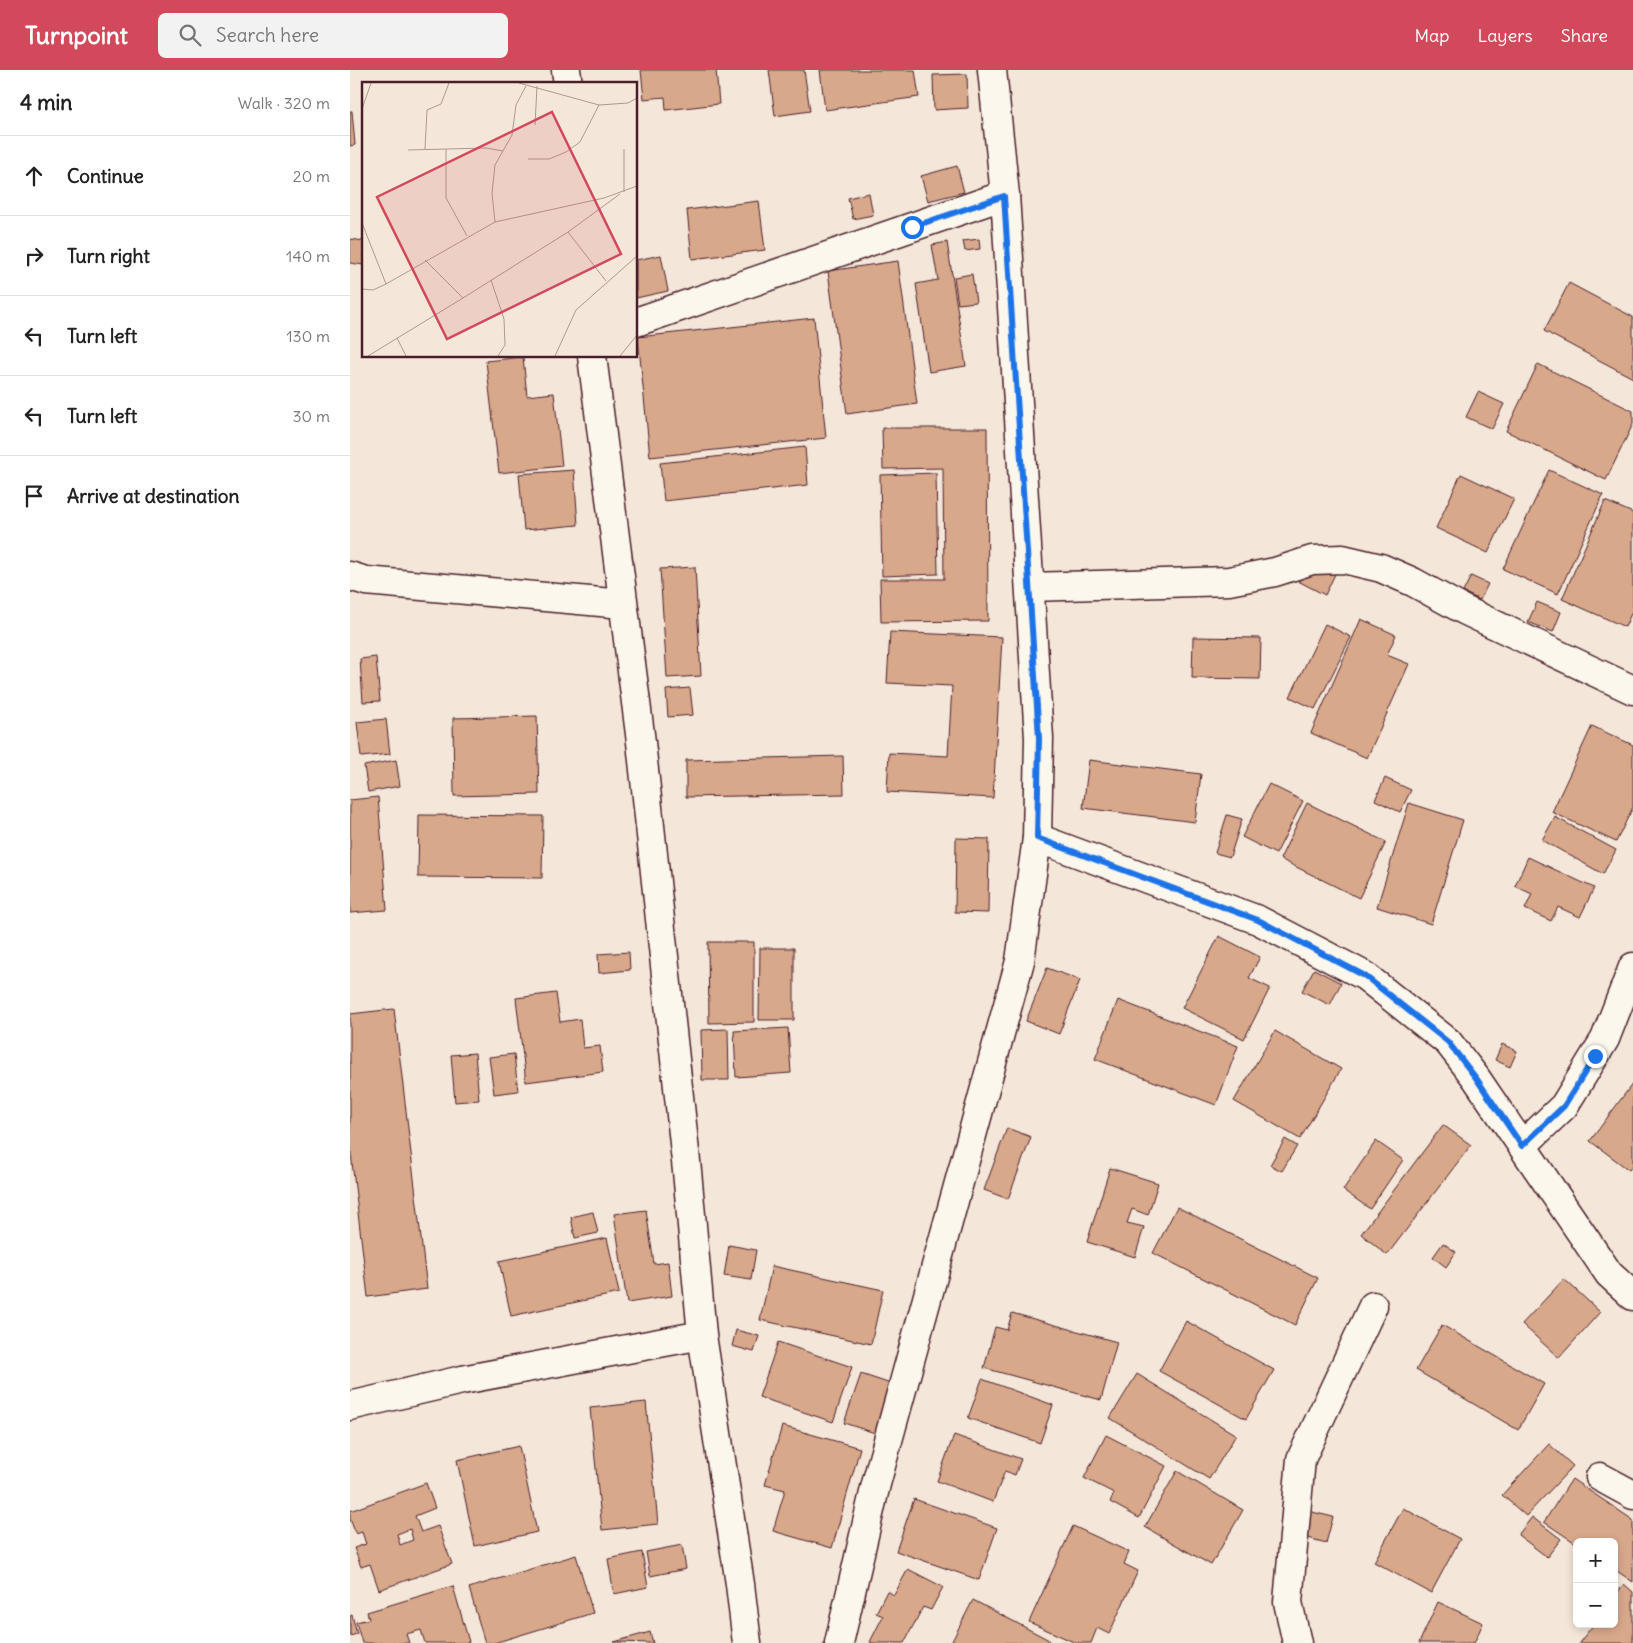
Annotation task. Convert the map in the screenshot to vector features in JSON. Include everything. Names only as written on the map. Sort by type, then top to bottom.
[{"type":"street","points":[[839,1643],[876,1484],[1020,961],[1037,838],[1039,738],[1004,196],[992,70]]},
{"type":"street","points":[[638,321],[1004,196]]},
{"type":"street","points":[[592,358],[641,742],[681,1113],[702,1335],[740,1584],[747,1643]]},
{"type":"street","points":[[1030,587],[1228,582],[1275,572],[1312,560],[1343,559],[1381,568],[1413,582],[1464,610],[1633,690]]},
{"type":"street","points":[[350,576],[366,581],[623,604]]},
{"type":"street","points":[[1037,838],[1258,920],[1365,976],[1448,1042],[1476,1078],[1608,1274],[1633,1296]]},
{"type":"street","points":[[1522,1146],[1564,1106],[1605,1039],[1633,967]]},
{"type":"street","points":[[1297,1643],[1288,1602],[1301,1459],[1373,1306]]},
{"type":"street","points":[[350,1406],[462,1380],[702,1335]]},
{"type":"street","points":[[1600,1477],[1633,1496]]},
{"type":"building","points":[[641,70],[716,70],[719,104],[666,110],[665,97],[644,99]]},
{"type":"building","points":[[769,70],[804,70],[810,111],[775,116]]},
{"type":"building","points":[[820,70],[915,70],[919,97],[825,110]]},
{"type":"building","points":[[967,74],[968,108],[934,110],[933,75]]},
{"type":"building","points":[[350,111],[352,111],[355,145],[350,146]]},
{"type":"building","points":[[957,166],[964,192],[928,201],[921,176]]},
{"type":"building","points":[[869,193],[873,215],[853,219],[848,198]]},
{"type":"building","points":[[759,201],[765,250],[692,259],[687,210]]},
{"type":"building","points":[[350,239],[362,241],[362,265],[350,263]]},
{"type":"building","points":[[979,239],[980,249],[965,251],[963,241]]},
{"type":"building","points":[[947,242],[966,366],[929,372],[916,284],[938,280],[932,245]]},
{"type":"building","points":[[661,255],[668,291],[638,298],[638,260]]},
{"type":"building","points":[[898,261],[917,404],[847,414],[828,271]]},
{"type":"building","points":[[972,274],[976,302],[958,304],[954,277]]},
{"type":"building","points":[[1569,283],[1633,317],[1633,378],[1544,331]]},
{"type":"building","points":[[814,318],[826,438],[650,457],[638,337]]},
{"type":"building","points":[[523,358],[527,396],[554,393],[562,466],[499,473],[486,361]]},
{"type":"building","points":[[1538,364],[1633,411],[1633,424],[1606,480],[1506,431]]},
{"type":"building","points":[[1478,392],[1504,404],[1492,429],[1466,417]]},
{"type":"building","points":[[882,428],[987,428],[988,621],[881,622],[880,579],[944,579],[943,468],[883,469]]},
{"type":"building","points":[[805,447],[808,485],[664,501],[660,463]]},
{"type":"building","points":[[574,470],[578,525],[524,530],[519,474]]},
{"type":"building","points":[[1549,470],[1603,495],[1558,594],[1503,569]]},
{"type":"building","points":[[936,473],[938,574],[882,576],[880,475]]},
{"type":"building","points":[[1461,474],[1514,499],[1488,553],[1436,528]]},
{"type":"building","points":[[1605,501],[1633,513],[1633,609],[1625,627],[1562,599]]},
{"type":"building","points":[[695,567],[701,676],[667,678],[660,569]]},
{"type":"building","points":[[1336,572],[1325,595],[1298,581],[1302,573]]},
{"type":"building","points":[[1471,576],[1488,584],[1480,600],[1463,592]]},
{"type":"building","points":[[1537,602],[1561,612],[1553,632],[1528,622]]},
{"type":"building","points":[[1361,619],[1396,635],[1387,655],[1409,664],[1367,758],[1311,733]]},
{"type":"building","points":[[1325,624],[1351,637],[1315,709],[1290,697]]},
{"type":"building","points":[[890,632],[1002,637],[993,798],[887,792],[889,753],[948,756],[952,686],[887,683]]},
{"type":"building","points":[[1193,637],[1261,638],[1260,679],[1192,678]]},
{"type":"building","points":[[376,657],[380,701],[363,702],[360,659]]},
{"type":"building","points":[[690,688],[693,715],[668,717],[666,690]]},
{"type":"building","points":[[537,716],[539,794],[454,796],[453,718]]},
{"type":"building","points":[[386,719],[390,754],[361,757],[357,722]]},
{"type":"building","points":[[1592,726],[1633,745],[1633,807],[1616,842],[1552,812]]},
{"type":"building","points":[[843,756],[844,794],[686,797],[686,760]]},
{"type":"building","points":[[396,760],[400,786],[368,792],[364,766]]},
{"type":"building","points":[[1089,760],[1201,774],[1195,822],[1083,808]]},
{"type":"building","points":[[1385,778],[1411,790],[1400,812],[1375,800]]},
{"type":"building","points":[[1269,784],[1303,801],[1276,854],[1242,837]]},
{"type":"building","points":[[378,797],[387,910],[350,913],[350,800]]},
{"type":"building","points":[[1307,803],[1386,842],[1359,898],[1280,859]]},
{"type":"building","points":[[1409,803],[1463,820],[1431,924],[1377,907]]},
{"type":"building","points":[[419,815],[543,816],[542,878],[418,877]]},
{"type":"building","points":[[1227,815],[1242,819],[1230,857],[1215,853]]},
{"type":"building","points":[[1555,817],[1616,850],[1603,874],[1542,840]]},
{"type":"building","points":[[956,838],[989,839],[988,913],[955,912]]},
{"type":"building","points":[[1528,857],[1594,888],[1580,917],[1558,907],[1551,921],[1525,909],[1532,894],[1515,886]]},
{"type":"building","points":[[1219,936],[1260,957],[1249,978],[1270,988],[1244,1039],[1182,1008]]},
{"type":"building","points":[[708,942],[754,942],[754,1022],[709,1023]]},
{"type":"building","points":[[760,948],[794,948],[794,1020],[759,1020]]},
{"type":"building","points":[[629,952],[630,970],[599,973],[598,954]]},
{"type":"building","points":[[1047,968],[1080,980],[1059,1034],[1026,1021]]},
{"type":"building","points":[[1314,969],[1341,983],[1330,1005],[1302,991]]},
{"type":"building","points":[[556,993],[560,1022],[580,1019],[583,1048],[600,1046],[603,1072],[526,1082],[516,998]]},
{"type":"building","points":[[1118,1000],[1238,1046],[1216,1105],[1095,1059]]},
{"type":"building","points":[[394,1009],[427,1289],[368,1297],[350,1145],[350,1014]]},
{"type":"building","points":[[788,1028],[791,1073],[736,1077],[734,1031]]},
{"type":"building","points":[[728,1029],[729,1080],[702,1080],[701,1030]]},
{"type":"building","points":[[1275,1031],[1341,1069],[1300,1139],[1234,1101]]},
{"type":"building","points":[[1502,1044],[1517,1051],[1510,1067],[1495,1060]]},
{"type":"building","points":[[475,1053],[479,1100],[455,1102],[451,1055]]},
{"type":"building","points":[[514,1054],[518,1091],[494,1094],[489,1057]]},
{"type":"building","points":[[1633,1083],[1633,1165],[1629,1170],[1590,1141]]},
{"type":"building","points":[[1443,1125],[1471,1145],[1387,1255],[1361,1234]]},
{"type":"building","points":[[1007,1128],[1031,1137],[1008,1199],[984,1190]]},
{"type":"building","points":[[1285,1139],[1297,1146],[1282,1171],[1270,1165]]},
{"type":"building","points":[[1376,1141],[1403,1160],[1370,1209],[1343,1190]]},
{"type":"building","points":[[1110,1168],[1158,1183],[1148,1215],[1132,1209],[1127,1223],[1144,1227],[1135,1257],[1087,1242]]},
{"type":"building","points":[[1177,1207],[1318,1278],[1295,1325],[1153,1253]]},
{"type":"building","points":[[646,1210],[654,1264],[668,1262],[672,1296],[627,1303],[614,1214]]},
{"type":"building","points":[[593,1212],[598,1233],[575,1238],[571,1217]]},
{"type":"building","points":[[607,1238],[619,1293],[511,1316],[499,1261]]},
{"type":"building","points":[[1443,1243],[1456,1252],[1446,1267],[1433,1257]]},
{"type":"building","points":[[729,1245],[756,1250],[751,1280],[724,1276]]},
{"type":"building","points":[[772,1266],[883,1290],[871,1344],[760,1320]]},
{"type":"building","points":[[1564,1279],[1600,1312],[1559,1358],[1522,1324]]},
{"type":"building","points":[[1012,1313],[1117,1342],[1101,1400],[984,1368],[995,1327],[1007,1330]]},
{"type":"building","points":[[1186,1321],[1274,1370],[1246,1419],[1159,1371]]},
{"type":"building","points":[[1442,1325],[1544,1384],[1518,1430],[1416,1370]]},
{"type":"building","points":[[736,1330],[759,1336],[754,1352],[732,1346]]},
{"type":"building","points":[[778,1342],[852,1367],[833,1422],[759,1397]]},
{"type":"building","points":[[861,1374],[891,1384],[875,1433],[844,1423]]},
{"type":"building","points":[[1137,1374],[1236,1435],[1209,1479],[1110,1418]]},
{"type":"building","points":[[982,1379],[1053,1405],[1040,1443],[968,1418]]},
{"type":"building","points":[[646,1402],[658,1524],[602,1530],[590,1408]]},
{"type":"building","points":[[782,1426],[860,1448],[832,1548],[773,1531],[785,1490],[765,1485]]},
{"type":"building","points":[[954,1435],[1021,1459],[1015,1475],[1005,1471],[993,1502],[937,1481]]},
{"type":"building","points":[[1106,1435],[1166,1466],[1139,1518],[1110,1502],[1114,1493],[1084,1478]]},
{"type":"building","points":[[1549,1444],[1573,1466],[1526,1516],[1502,1495]]},
{"type":"building","points":[[519,1446],[537,1532],[475,1546],[457,1460]]},
{"type":"building","points":[[1177,1471],[1243,1510],[1211,1565],[1145,1527]]},
{"type":"building","points":[[1572,1479],[1633,1520],[1633,1582],[1618,1572],[1618,1538],[1573,1538],[1573,1541],[1544,1522]]},
{"type":"building","points":[[426,1483],[435,1508],[415,1516],[421,1532],[438,1526],[452,1564],[379,1590],[370,1564],[361,1567],[354,1548],[366,1544],[362,1532],[356,1534],[350,1519],[350,1511]],"holes":[[[410,1529],[413,1540],[400,1545],[397,1534]]]},
{"type":"building","points":[[914,1499],[997,1528],[979,1580],[896,1551]]},
{"type":"building","points":[[1403,1508],[1460,1539],[1431,1593],[1374,1562]]},
{"type":"building","points":[[1308,1511],[1333,1517],[1326,1543],[1301,1536]]},
{"type":"building","points":[[1532,1517],[1561,1539],[1547,1557],[1518,1535]]},
{"type":"building","points":[[1073,1526],[1129,1552],[1124,1564],[1138,1571],[1109,1634],[1097,1628],[1091,1643],[1076,1643],[1029,1622]]},
{"type":"building","points":[[682,1545],[686,1569],[650,1576],[646,1552]]},
{"type":"building","points":[[642,1552],[648,1587],[614,1594],[608,1559]]},
{"type":"building","points":[[576,1555],[593,1613],[494,1643],[485,1643],[469,1588]]},
{"type":"building","points":[[908,1569],[943,1587],[931,1610],[923,1607],[904,1643],[870,1642],[883,1616],[876,1613],[887,1591],[894,1595]]},
{"type":"building","points":[[1624,1584],[1633,1592],[1633,1643],[1579,1643],[1591,1628],[1618,1628],[1618,1592]]},
{"type":"building","points":[[453,1586],[469,1642],[425,1643],[421,1630],[406,1634],[409,1643],[362,1643],[356,1622],[369,1619],[367,1612]]},
{"type":"building","points":[[973,1600],[1049,1640],[1047,1643],[951,1643]]},
{"type":"building","points":[[1438,1602],[1483,1623],[1474,1643],[1419,1643]]},
{"type":"building","points":[[352,1615],[357,1634],[350,1636],[350,1616]]},
{"type":"building","points":[[650,1632],[653,1643],[614,1642]]},
{"type":"route","points":[[912,227],[1004,196],[1039,738],[1037,838],[1258,920],[1365,976],[1448,1042],[1476,1078],[1522,1146],[1564,1106],[1595,1056]]}]
